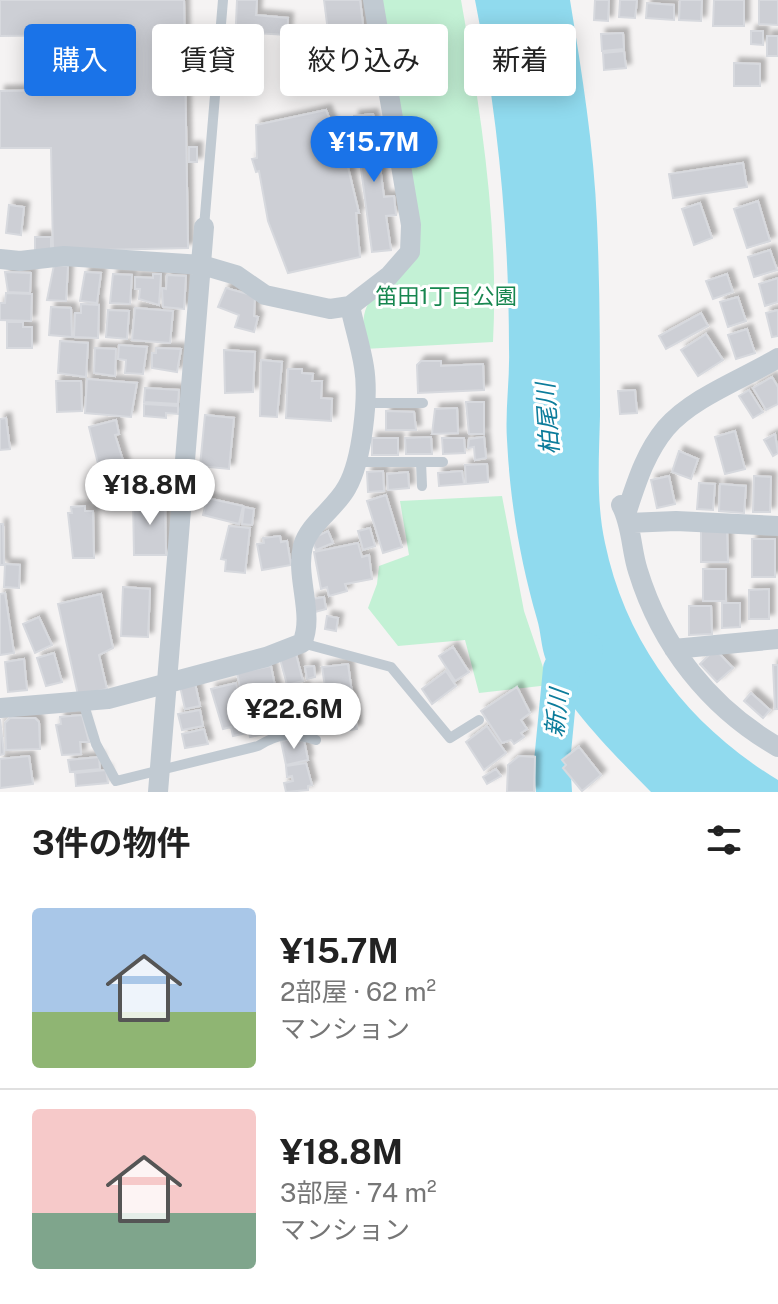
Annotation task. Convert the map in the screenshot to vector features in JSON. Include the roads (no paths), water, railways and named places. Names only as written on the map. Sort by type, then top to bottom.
[{"type":"street","points":[[0,259],[20,261],[64,256],[202,265],[236,275],[265,295],[330,309],[350,306],[389,276],[410,252],[411,225],[373,0]]},
{"type":"street","points":[[158,792],[204,227]]},
{"type":"street","points":[[0,708],[83,702],[168,684],[302,643],[307,632],[301,577],[302,547],[307,534],[341,498],[358,462],[365,368],[350,306]]},
{"type":"street","points":[[778,358],[689,409],[667,427],[650,451],[625,514],[650,608],[674,649],[700,685],[728,713],[778,747]]},
{"type":"street","points":[[625,514],[676,521],[778,526]]},
{"type":"street","points":[[674,649],[778,639]]},
{"type":"lane","points":[[204,227],[223,0]]},
{"type":"lane","points":[[364,403],[423,403]]},
{"type":"lane","points":[[358,462],[443,462]]},
{"type":"lane","points":[[421,462],[422,486]]},
{"type":"lane","points":[[302,643],[391,667],[450,738],[479,720]]},
{"type":"lane","points":[[83,702],[96,744],[116,781],[258,746],[272,737],[296,733],[316,740]]},
{"type":"water","points":[[475,0],[570,0],[574,24],[479,24]]},
{"type":"water","name":"柏尾川","points":[[576,39],[593,166],[598,246],[599,480],[605,543],[629,616],[666,680],[717,735],[778,780],[778,792],[651,792],[577,712],[546,660],[513,508],[507,429],[507,261],[491,96],[576,96]]},
{"type":"waterway","name":"新川","points":[[554,792],[552,762],[561,669],[585,650]]},
{"type":"park label","name":"笛田1丁目公園","points":[[446,296]]}]
